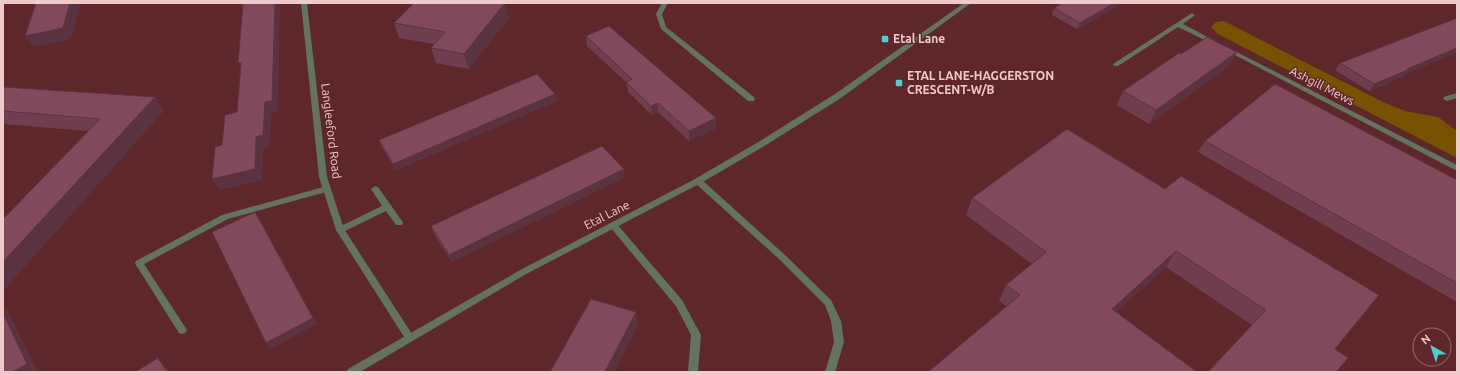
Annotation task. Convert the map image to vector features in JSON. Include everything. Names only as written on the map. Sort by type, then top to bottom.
[{"type":"street","name":"Langleeford Road","points":[[304,3],[323,177],[340,230],[409,336]]},
{"type":"street","points":[[665,3],[659,14],[663,28],[751,99]]},
{"type":"street","name":"Etal Lane","points":[[351,372],[409,336],[525,270],[698,181],[763,143],[838,96],[968,3]]},
{"type":"street","points":[[1116,64],[1192,15]]},
{"type":"street","name":"Ashgill Mews","points":[[1178,24],[1457,168]]},
{"type":"street","points":[[1447,99],[1457,95]]},
{"type":"street","points":[[698,181],[767,243],[828,303],[836,321],[839,342],[830,372]]},
{"type":"street","points":[[182,330],[139,263],[225,218],[287,199],[327,189]]},
{"type":"street","points":[[375,189],[399,223]]},
{"type":"street","points":[[340,230],[387,207]]},
{"type":"street","points":[[613,224],[679,303],[696,335],[693,372]]},
{"type":"shaded area","points":[[1224,21],[1385,103],[1405,111],[1438,117],[1457,131],[1457,158],[1218,34],[1211,27],[1216,22]]},
{"type":"building","points":[[36,3],[70,3],[63,28],[25,36]]},
{"type":"building","points":[[243,3],[275,3],[272,101],[265,102],[263,135],[256,137],[255,169],[212,179],[215,147],[222,145],[225,115],[237,112],[241,63],[238,63]]},
{"type":"building","points":[[414,3],[505,3],[464,54],[431,48],[445,32],[394,23]]},
{"type":"building","points":[[1063,3],[1114,3],[1080,23],[1054,8]]},
{"type":"building","points":[[1457,18],[1457,48],[1374,84],[1340,63]]},
{"type":"building","points":[[609,26],[716,118],[689,131],[658,103],[651,106],[626,82],[632,79],[586,36]]},
{"type":"building","points":[[1209,36],[1209,38],[1237,52],[1156,110],[1123,91],[1179,53],[1181,54]]},
{"type":"building","points":[[537,74],[555,94],[393,164],[379,140]]},
{"type":"building","points":[[1275,84],[1457,180],[1457,283],[1205,141]]},
{"type":"building","points":[[3,87],[155,97],[3,262],[3,219],[100,119],[3,111]]},
{"type":"building","points":[[1067,129],[1165,189],[1181,176],[1379,295],[1335,349],[1348,358],[1336,372],[1208,372],[1266,310],[1176,251],[1112,309],[1197,372],[928,372],[1020,295],[1006,285],[1046,252],[972,198]]},
{"type":"building","points":[[602,146],[624,169],[449,255],[431,226]]},
{"type":"building","points":[[255,212],[313,318],[266,343],[212,232]]},
{"type":"building","points":[[591,299],[636,312],[605,372],[550,372]]},
{"type":"building","points":[[3,313],[27,364],[12,372],[3,372]]},
{"type":"building","points":[[158,358],[167,372],[135,372]]},
{"type":"place","name":"Etal Lane","points":[[885,39]]},
{"type":"place","name":"ETAL LANE-HAGGERSTON CRESCENT-W/B","points":[[899,83]]}]
